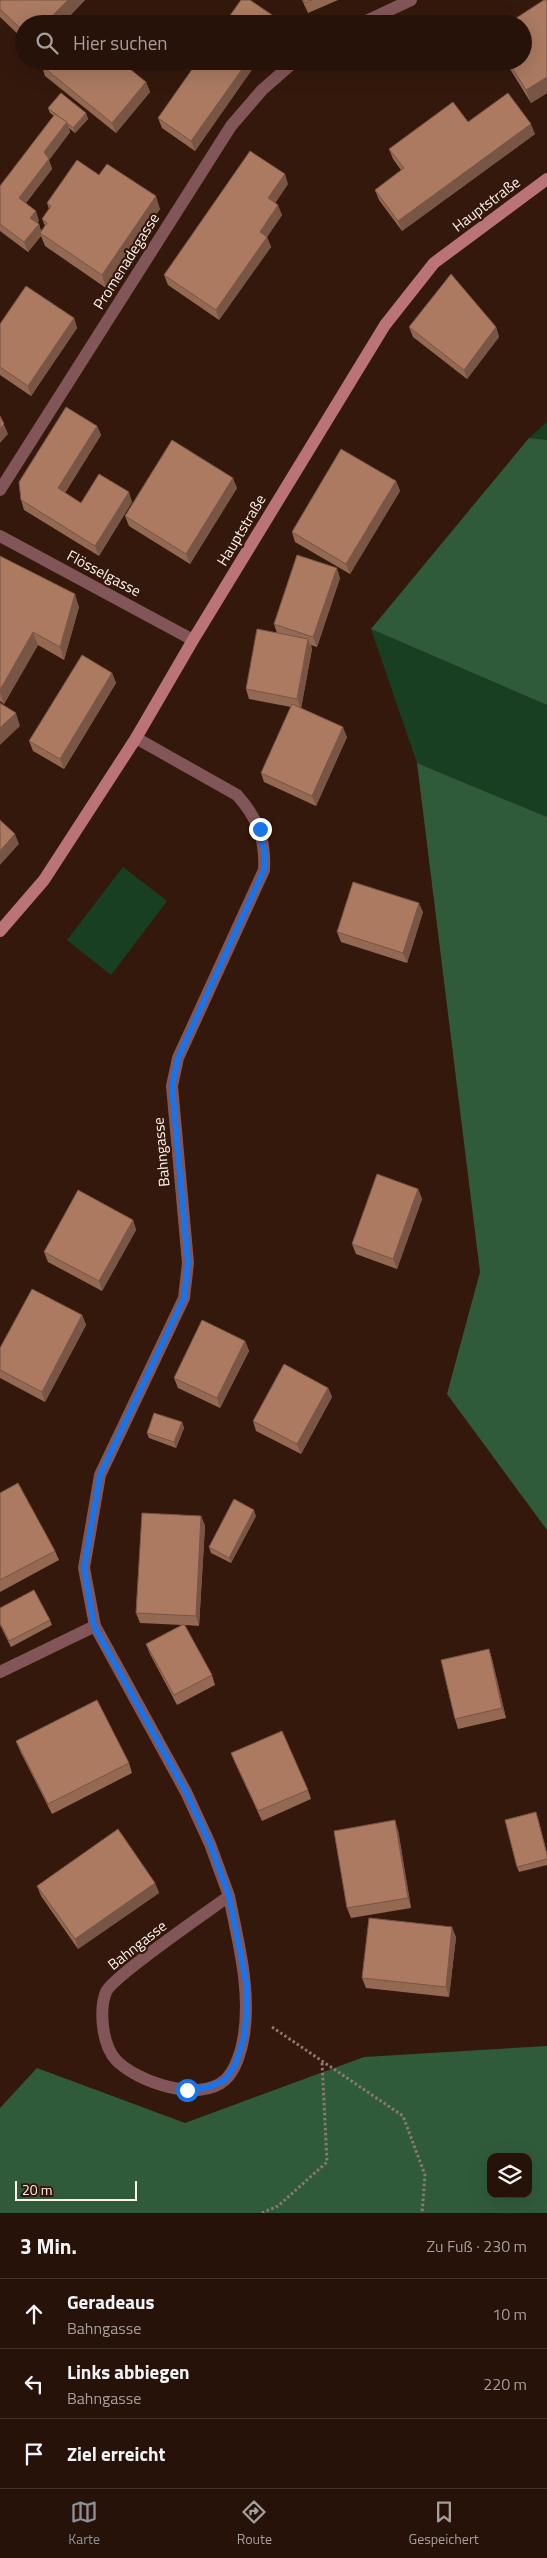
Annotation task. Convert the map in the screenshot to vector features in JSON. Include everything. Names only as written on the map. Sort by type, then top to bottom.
[{"type":"main road","name":"Hauptstraße","points":[[0,931],[44,880],[136,738],[385,325],[434,263],[547,179]]},
{"type":"street","points":[[379,15],[411,0]]},
{"type":"street","name":"Promenadegasse","points":[[0,490],[231,126],[262,90],[285,70]]},
{"type":"street","name":"Flösselgasse","points":[[0,536],[194,640]]},
{"type":"street","name":"Bahngasse","points":[[136,738],[237,795],[250,811],[260,829],[265,856],[264,870],[178,1058],[172,1086],[188,1263],[184,1298],[100,1475],[84,1568],[94,1626],[186,1792],[210,1844],[229,1896],[246,1982],[247,2009],[244,2037],[236,2063],[225,2080],[209,2087],[187,2090],[160,2085],[137,2074],[116,2060],[105,2037],[100,2012],[107,1990],[229,1896]]},
{"type":"street","points":[[0,1672],[94,1626]]},
{"type":"path","points":[[247,2009],[403,2116],[425,2175],[422,2213]]},
{"type":"path","points":[[262,2213],[278,2206],[327,2162],[322,2061]]},
{"type":"green space","points":[[547,422],[547,440],[529,438]]},
{"type":"green space","points":[[529,438],[547,440],[547,705],[371,629]]},
{"type":"green space","points":[[371,629],[547,705],[547,817],[417,763]]},
{"type":"green space","points":[[417,763],[547,817],[547,1530],[447,1394],[480,1272]]},
{"type":"green space","points":[[123,867],[167,901],[111,975],[67,940]]},
{"type":"green space","points":[[547,2046],[547,2213],[0,2213],[0,2108],[37,2068],[185,2123],[364,2057]]},
{"type":"building","points":[[0,0],[68,0],[53,15],[15,15],[15,23],[0,9]]},
{"type":"building","points":[[241,0],[250,0],[272,15],[230,15]]},
{"type":"building","points":[[547,0],[547,77],[526,90],[514,70],[532,70],[532,15],[521,15]]},
{"type":"building","points":[[47,70],[131,70],[146,82],[112,123]]},
{"type":"building","points":[[192,70],[242,70],[191,141],[158,118]]},
{"type":"building","points":[[61,93],[86,113],[73,128],[48,108]]},
{"type":"building","points":[[508,93],[531,124],[398,221],[375,190],[404,168],[389,149],[453,102],[468,122]]},
{"type":"building","points":[[55,114],[67,122],[44,152],[49,159],[19,198],[36,211],[30,218],[39,224],[24,242],[0,224],[0,186]]},
{"type":"building","points":[[250,151],[285,174],[268,198],[278,205],[260,232],[267,237],[216,310],[164,275]]},
{"type":"building","points":[[77,160],[99,175],[107,164],[156,196],[102,275],[40,233],[47,223],[42,219],[51,206],[47,203]]},
{"type":"building","points":[[451,274],[496,327],[464,370],[409,327]]},
{"type":"building","points":[[26,286],[74,318],[28,386],[0,367],[0,324]]},
{"type":"building","points":[[66,407],[97,426],[58,488],[81,503],[99,474],[129,492],[95,546],[21,500],[19,482]]},
{"type":"building","points":[[0,416],[4,424],[0,429]]},
{"type":"building","points":[[172,440],[233,478],[186,554],[125,516]]},
{"type":"building","points":[[341,449],[396,481],[346,564],[292,532]]},
{"type":"building","points":[[297,555],[337,568],[313,637],[274,624]]},
{"type":"building","points":[[0,556],[75,594],[60,647],[33,632],[0,690]]},
{"type":"building","points":[[257,629],[308,639],[297,699],[246,689]]},
{"type":"building","points":[[82,655],[112,673],[60,759],[29,741]]},
{"type":"building","points":[[0,703],[16,713],[0,728]]},
{"type":"building","points":[[292,704],[343,727],[312,796],[261,773]]},
{"type":"building","points":[[0,820],[15,834],[0,851]]},
{"type":"building","points":[[353,882],[419,903],[403,953],[337,932]]},
{"type":"building","points":[[377,1174],[418,1189],[393,1259],[352,1244]]},
{"type":"building","points":[[78,1190],[133,1220],[99,1281],[44,1252]]},
{"type":"building","points":[[32,1289],[82,1315],[42,1392],[0,1370],[0,1348]]},
{"type":"building","points":[[202,1320],[245,1341],[217,1398],[174,1378]]},
{"type":"building","points":[[284,1364],[328,1388],[297,1444],[253,1421]]},
{"type":"building","points":[[154,1413],[182,1422],[174,1442],[147,1433]]},
{"type":"building","points":[[18,1483],[55,1551],[0,1580],[0,1493]]},
{"type":"building","points":[[234,1499],[254,1510],[229,1558],[209,1547]]},
{"type":"building","points":[[142,1513],[201,1516],[196,1616],[136,1613]]},
{"type":"building","points":[[34,1590],[50,1620],[9,1641],[0,1623],[0,1608]]},
{"type":"building","points":[[184,1624],[212,1675],[174,1695],[146,1644]]},
{"type":"building","points":[[489,1649],[502,1708],[455,1719],[441,1660]]},
{"type":"building","points":[[97,1700],[129,1763],[48,1804],[16,1741]]},
{"type":"building","points":[[282,1731],[308,1790],[258,1811],[231,1753]]},
{"type":"building","points":[[536,1812],[547,1859],[517,1867],[505,1820]]},
{"type":"building","points":[[395,1820],[408,1898],[347,1908],[334,1831]]},
{"type":"building","points":[[118,1829],[155,1883],[75,1939],[37,1886]]},
{"type":"building","points":[[369,1918],[452,1927],[446,1987],[362,1978]]},
{"type":"route","points":[[187,2090],[209,2087],[225,2080],[236,2063],[244,2037],[247,2009],[246,1982],[229,1896],[210,1844],[186,1792],[94,1626],[84,1568],[100,1475],[184,1298],[188,1263],[172,1086],[178,1058],[264,870],[265,856],[260,829]]}]
